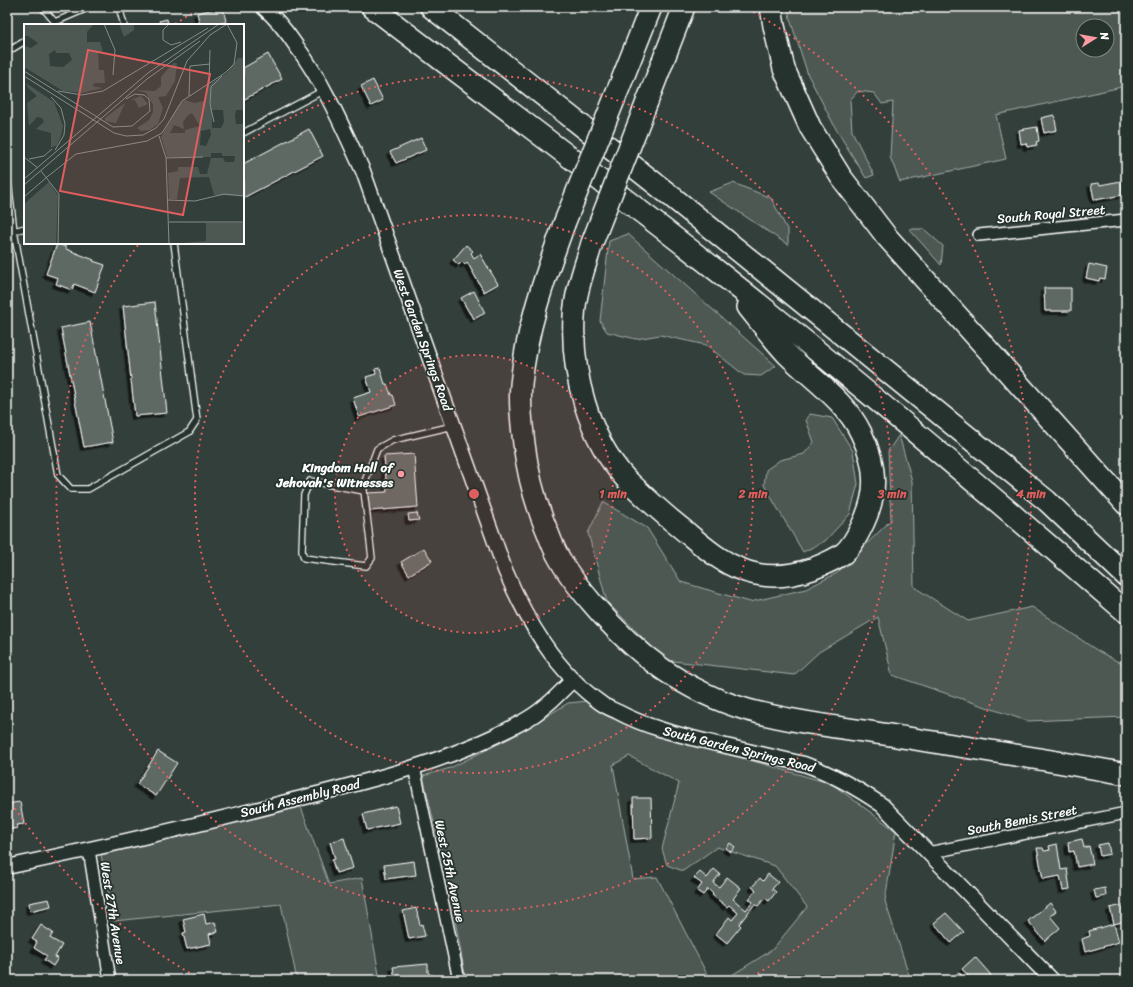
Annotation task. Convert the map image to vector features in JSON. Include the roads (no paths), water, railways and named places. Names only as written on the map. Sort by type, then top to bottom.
[{"type":"highway","points":[[372,7],[715,269],[793,331],[996,499],[1126,612]]},
{"type":"highway","points":[[431,7],[664,191],[1047,501],[1126,576]]},
{"type":"highway","points":[[651,7],[564,224],[542,283],[530,327],[520,386],[522,428],[528,474],[540,515],[557,556],[577,585],[606,620],[631,645],[659,667],[690,687],[716,698],[748,710],[793,719],[1126,774]]},
{"type":"highway","points":[[684,7],[592,243],[580,282],[574,316],[575,354],[582,391],[592,424],[610,457],[626,479],[671,520],[716,556],[736,568],[753,573],[776,575],[801,572],[819,566],[845,553],[855,540],[864,524],[875,490],[869,453],[855,422],[843,406],[787,353],[715,269]]},
{"type":"highway","points":[[771,7],[784,69],[810,126],[841,177],[887,237],[1126,504]]},
{"type":"street","name":"West Garden Springs Road","points":[[263,7],[285,30],[310,66],[334,108],[363,171],[505,570],[518,600],[534,629],[553,658],[572,680]]},
{"type":"street","name":"South Royal Street","points":[[979,235],[1126,220]]},
{"type":"street","name":"South Assembly Road","points":[[7,867],[89,850],[261,809],[414,767],[453,754],[508,729],[544,708],[572,680]]},
{"type":"street","name":"South Garden Springs Road","points":[[572,680],[602,704],[629,718],[666,732],[804,764],[826,772],[853,786],[882,805],[1052,980]]},
{"type":"street","name":"West 25th Avenue","points":[[414,767],[459,980]]},
{"type":"street","name":"South Bemis Street","points":[[928,853],[1124,813]]},
{"type":"street","name":"West 27th Avenue","points":[[89,850],[110,980]]},
{"type":"lane","points":[[42,7],[53,24],[90,7]]},
{"type":"lane","points":[[119,7],[124,24]]},
{"type":"lane","points":[[7,52],[24,42]]},
{"type":"lane","points":[[244,132],[324,90]]},
{"type":"lane","points":[[7,172],[14,231],[58,475],[71,489],[88,490],[190,432],[197,420],[174,244]]},
{"type":"lane","points":[[14,231],[24,228]]},
{"type":"lane","points":[[364,491],[310,481],[304,495],[302,551],[304,558],[366,566],[372,558],[364,484],[377,449],[393,440],[454,426]]},
{"type":"place","name":"Kingdom Hall of Jehovah's Witnesses","points":[[401,474]]}]
